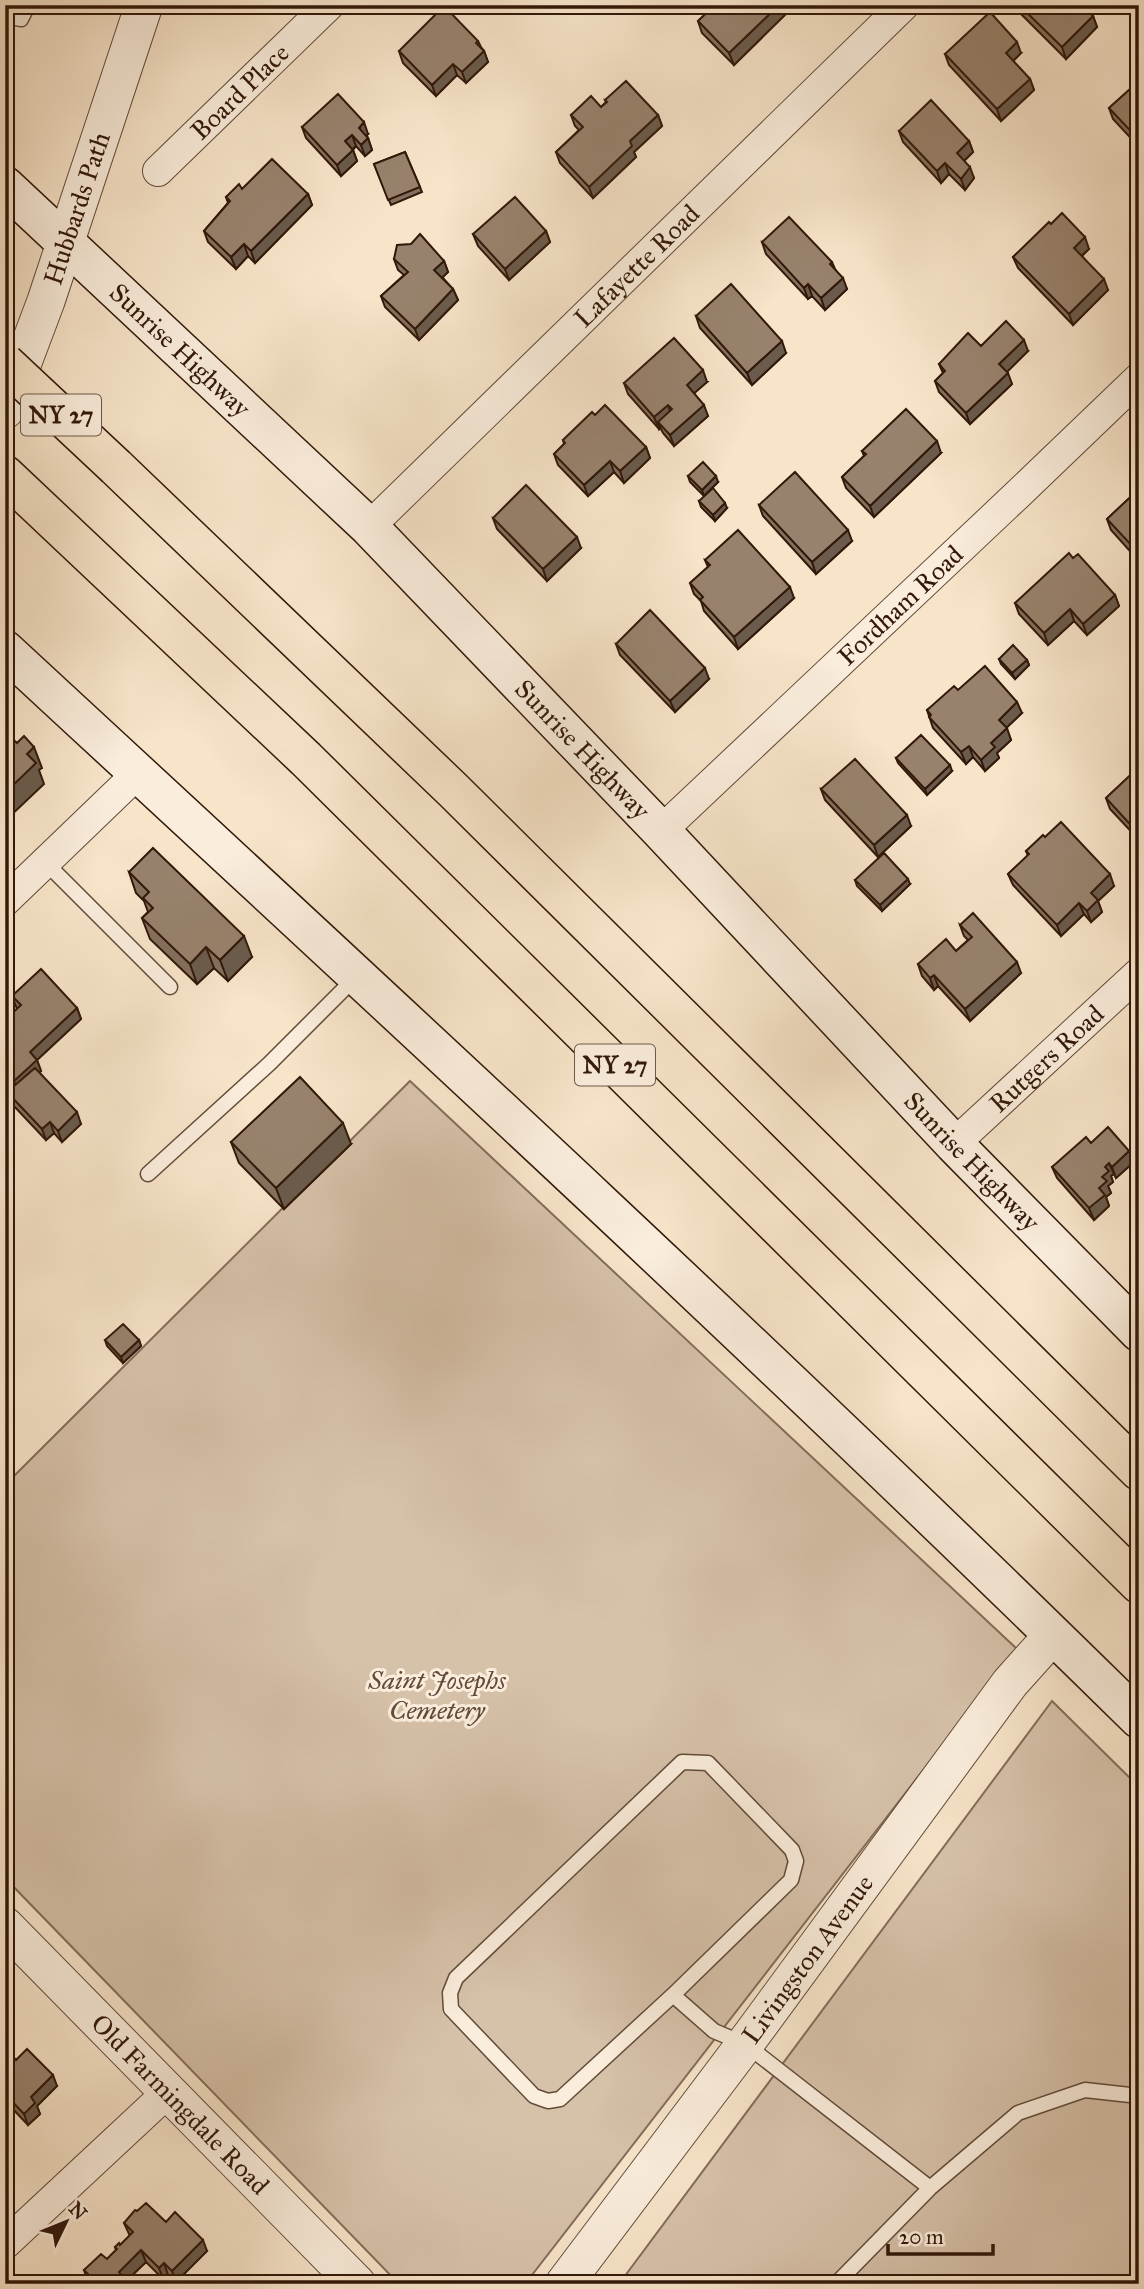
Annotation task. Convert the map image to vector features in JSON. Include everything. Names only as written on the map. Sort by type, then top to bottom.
[{"type":"highway","name":"NY 27","points":[[5,363],[453,790],[1139,1471]]},
{"type":"highway","name":"NY 27","points":[[5,475],[306,759],[1139,1584]]},
{"type":"main road","name":"Sunrise Highway","points":[[5,186],[369,527],[661,831],[954,1144],[1139,1332]]},
{"type":"main road","points":[[5,650],[870,1458],[1139,1719]]},
{"type":"street","name":"Hubbards Path","points":[[5,410],[66,242],[144,5]]},
{"type":"street","name":"Lafayette Road","points":[[369,527],[904,5]]},
{"type":"street","name":"Board Place","points":[[158,171],[320,7]]},
{"type":"street","name":"Fordham Road","points":[[661,831],[1139,378]]},
{"type":"street","points":[[5,901],[138,773]]},
{"type":"street","name":"Rutgers Road","points":[[954,1144],[1139,973]]},
{"type":"street","name":"Livingston Avenue","points":[[564,2284],[745,2044],[1010,1683],[1053,1635]]},
{"type":"street","name":"Old Farmingdale Road","points":[[5,1926],[357,2284]]},
{"type":"street","points":[[5,2244],[168,2092]]},
{"type":"lane","points":[[5,16],[21,19],[28,5]]},
{"type":"lane","points":[[45,862],[170,987]]},
{"type":"lane","points":[[148,1174],[269,1064],[357,976]]},
{"type":"lane","points":[[695,1761],[708,1763],[792,1850],[796,1861],[791,1880],[673,1996],[560,2099],[548,2101],[534,2096],[451,2009],[450,1993],[456,1978],[682,1762],[695,1761]]},
{"type":"lane","points":[[673,1996],[715,2031],[745,2044],[930,2188]]},
{"type":"lane","points":[[836,2284],[930,2188],[1018,2113],[1085,2090],[1139,2096]]},
{"type":"green space","name":"Saint Josephs Cemetery","points":[[410,1081],[1017,1649],[525,2284],[399,2284],[5,1878],[5,1485]]},
{"type":"green space","points":[[1052,1701],[1139,1787],[1139,2284],[619,2284]]},
{"type":"building","points":[[715,5],[779,5],[729,53],[698,21]]},
{"type":"building","points":[[1019,5],[1083,5],[1093,16],[1062,47]]},
{"type":"building","points":[[444,6],[478,41],[476,43],[484,51],[462,72],[453,64],[432,85],[399,51]]},
{"type":"building","points":[[990,12],[1017,42],[1006,53],[1030,79],[997,109],[945,54]]},
{"type":"building","points":[[626,81],[658,115],[630,141],[632,146],[589,187],[556,152],[583,127],[571,115],[591,96],[601,107]]},
{"type":"building","points":[[1139,81],[1139,140],[1109,108]]},
{"type":"building","points":[[338,94],[364,122],[359,128],[368,138],[361,145],[352,135],[345,141],[353,150],[337,165],[302,127]]},
{"type":"building","points":[[931,100],[969,141],[957,153],[970,167],[961,179],[945,163],[937,171],[899,131]]},
{"type":"building","points":[[405,152],[420,187],[388,200],[374,164]]},
{"type":"building","points":[[272,159],[308,194],[251,251],[244,244],[231,257],[204,231],[230,201],[226,197],[239,184],[242,189]]},
{"type":"building","points":[[515,197],[546,231],[505,269],[473,234]]},
{"type":"building","points":[[1062,213],[1085,237],[1074,248],[1104,279],[1069,314],[1013,257]]},
{"type":"building","points":[[789,217],[832,262],[830,264],[843,278],[821,298],[808,284],[804,288],[762,242]]},
{"type":"building","points":[[420,234],[444,261],[434,270],[453,289],[415,329],[381,296],[408,272],[394,259],[397,245],[411,244]]},
{"type":"building","points":[[731,284],[782,341],[747,373],[696,316]]},
{"type":"building","points":[[1006,321],[1024,340],[999,364],[1008,373],[966,413],[935,381],[945,371],[939,364],[968,333],[981,346]]},
{"type":"building","points":[[674,338],[703,370],[687,385],[704,405],[670,435],[658,422],[672,409],[668,405],[654,417],[624,383]]},
{"type":"building","points":[[605,405],[646,447],[620,471],[610,461],[584,485],[554,454],[565,443],[563,440],[592,412],[595,415]]},
{"type":"building","points":[[906,409],[937,441],[870,506],[842,477],[866,454],[862,451]]},
{"type":"building","points":[[703,462],[716,476],[702,490],[688,476]]},
{"type":"building","points":[[795,472],[848,530],[812,562],[759,505]]},
{"type":"building","points":[[526,485],[577,537],[543,569],[493,518]]},
{"type":"building","points":[[713,488],[725,503],[713,515],[699,501]]},
{"type":"building","points":[[1139,489],[1139,542],[1133,547],[1107,519]]},
{"type":"building","points":[[738,530],[790,587],[734,637],[700,600],[703,597],[690,583],[710,565],[705,560]]},
{"type":"building","points":[[1069,553],[1073,558],[1078,554],[1115,595],[1083,624],[1070,609],[1044,633],[1015,603]]},
{"type":"building","points":[[650,610],[705,668],[670,701],[616,644]]},
{"type":"building","points":[[1013,645],[1027,660],[1012,673],[999,659]]},
{"type":"building","points":[[985,666],[1017,702],[999,720],[1007,728],[991,743],[995,747],[981,760],[969,746],[961,752],[929,717],[931,715],[927,710],[954,686],[958,690]]},
{"type":"building","points":[[5,735],[17,743],[24,736],[34,747],[27,754],[36,763],[5,793]]},
{"type":"building","points":[[921,735],[950,765],[925,789],[896,758]]},
{"type":"building","points":[[855,759],[907,815],[874,845],[821,789]]},
{"type":"building","points":[[1139,767],[1139,833],[1138,833],[1106,798]]},
{"type":"building","points":[[1061,822],[1110,874],[1091,893],[1098,900],[1087,911],[1079,903],[1057,925],[1008,874],[1029,854],[1026,851]]},
{"type":"building","points":[[153,848],[244,936],[220,960],[206,947],[190,964],[142,918],[153,908],[143,898],[149,892],[129,872]]},
{"type":"building","points":[[884,853],[908,879],[880,905],[855,880]]},
{"type":"building","points":[[973,913],[1017,962],[965,1009],[934,975],[930,978],[918,964],[946,939],[956,951],[972,937],[960,925]]},
{"type":"building","points":[[41,969],[77,1008],[30,1052],[37,1060],[14,1081],[5,1071],[5,1020],[21,1005],[12,996]]},
{"type":"building","points":[[35,1068],[77,1112],[58,1131],[50,1122],[42,1129],[7,1092]]},
{"type":"building","points":[[300,1077],[343,1123],[276,1188],[231,1142]]},
{"type":"building","points":[[1108,1127],[1129,1151],[1112,1167],[1109,1163],[1105,1167],[1109,1171],[1102,1177],[1107,1181],[1099,1188],[1105,1195],[1089,1208],[1052,1167],[1086,1137],[1091,1143]]},
{"type":"building","points":[[123,1324],[139,1340],[121,1357],[105,1340]]},
{"type":"building","points":[[5,2049],[16,2060],[27,2049],[53,2075],[31,2097],[35,2103],[24,2114],[5,2097]]},
{"type":"building","points":[[146,2203],[166,2222],[175,2212],[203,2240],[172,2271],[164,2263],[159,2268],[141,2250],[119,2272],[123,2277],[116,2284],[98,2284],[84,2270],[101,2254],[107,2259],[117,2249],[115,2247],[133,2232],[124,2223],[135,2210]]},
{"type":"building","points":[[219,2278],[224,2284],[213,2284]]}]
